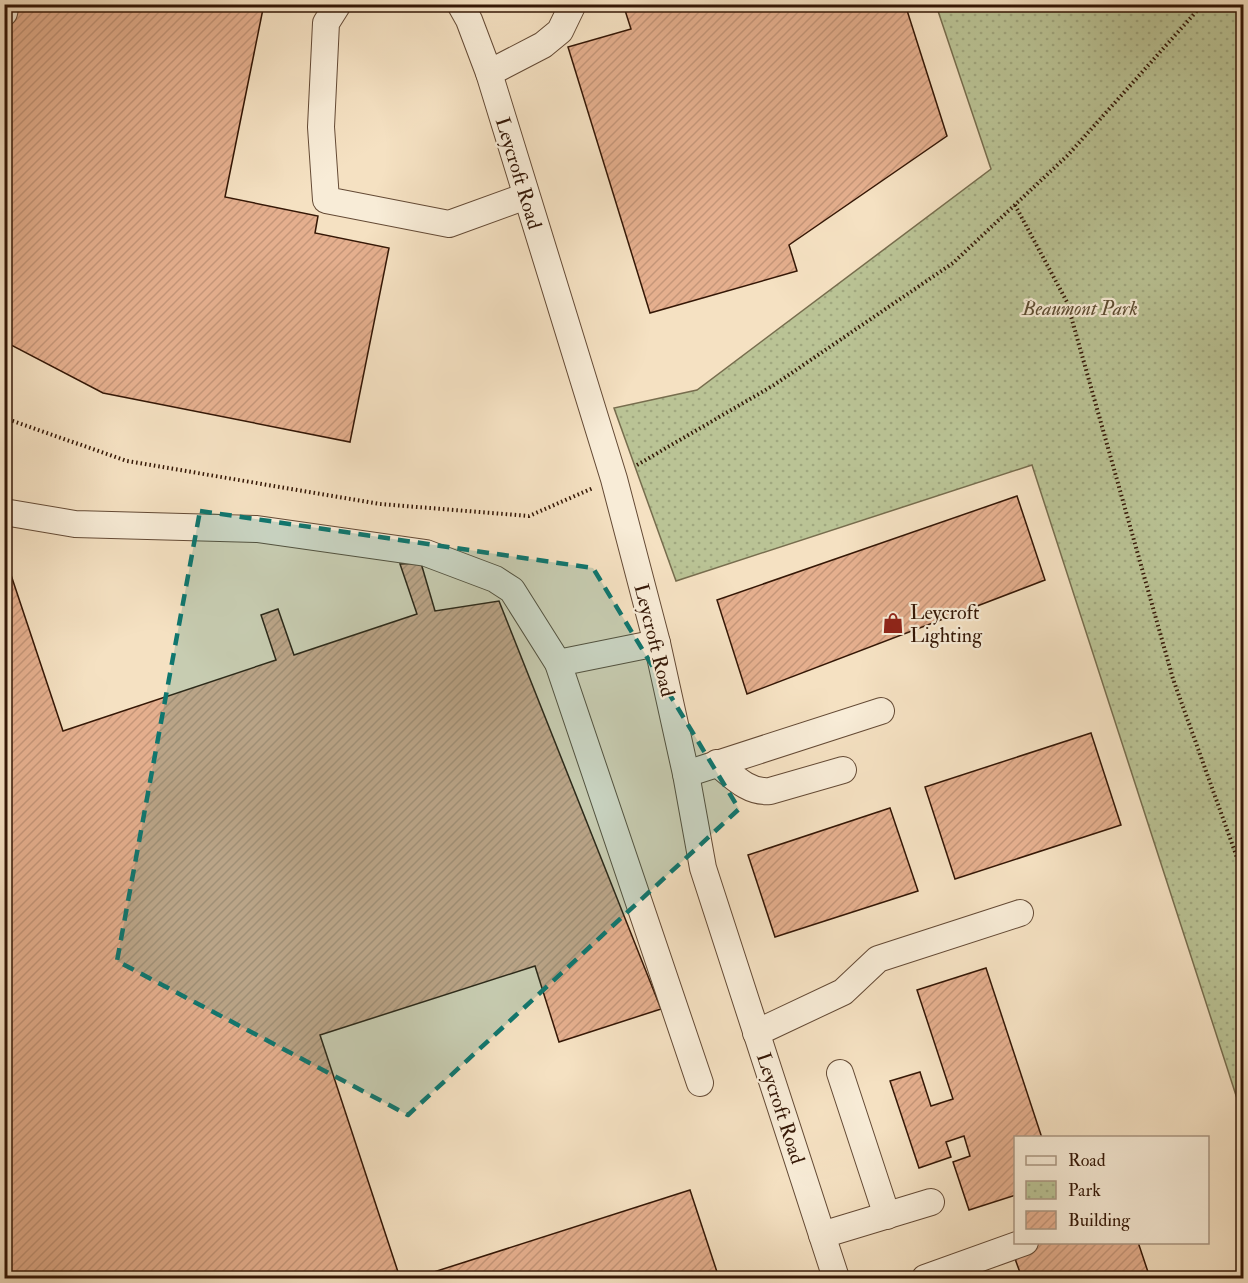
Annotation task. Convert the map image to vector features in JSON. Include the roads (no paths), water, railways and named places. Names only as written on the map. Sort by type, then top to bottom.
[{"type":"street","points":[[4,13],[6,4]]},
{"type":"street","points":[[338,4],[326,23],[321,127],[326,200],[449,224],[526,196]]},
{"type":"street","name":"Leycroft Road","points":[[460,4],[489,73],[614,479],[657,643],[686,774],[703,868],[836,1278]]},
{"type":"street","points":[[489,73],[543,45],[560,31],[573,4]]},
{"type":"street","points":[[4,512],[75,525],[257,529],[426,553],[495,579],[512,590],[558,663],[700,1083]]},
{"type":"street","points":[[558,663],[657,643]]},
{"type":"street","points":[[686,774],[881,711]]},
{"type":"street","points":[[717,763],[744,785],[761,792],[843,770]]},
{"type":"street","points":[[756,1033],[843,992],[878,958],[1020,913]]},
{"type":"street","points":[[840,1074],[886,1216]]},
{"type":"street","points":[[822,1235],[931,1202]]},
{"type":"street","points":[[925,1278],[1019,1244]]},
{"type":"place","name":"Leycroft Lighting","points":[[893,623]]},
{"type":"park label","name":"Beaumont Park","points":[[1080,308]]}]
